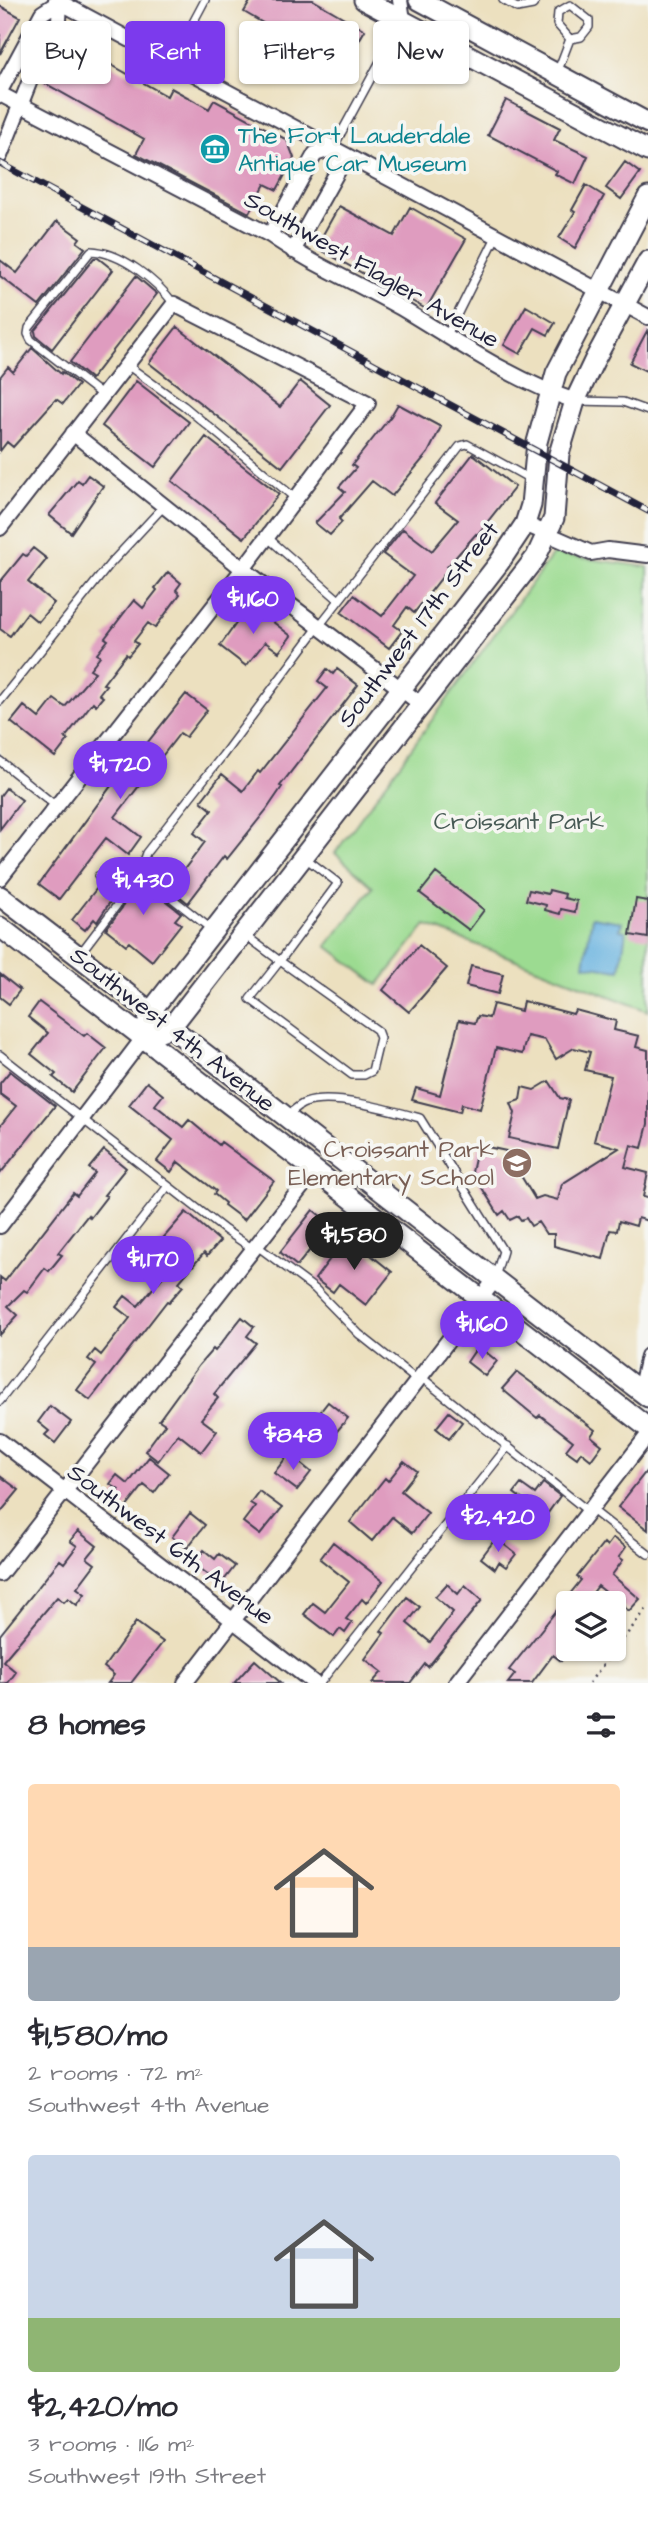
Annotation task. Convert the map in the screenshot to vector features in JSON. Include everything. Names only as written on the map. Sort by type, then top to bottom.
[{"type":"main road","points":[[364,0],[648,151]]},
{"type":"main road","points":[[419,0],[648,123]]},
{"type":"main road","name":"Southwest 17th Street","points":[[144,1037],[151,1011],[499,563],[525,524],[531,505],[537,442],[556,373],[648,197]]},
{"type":"main road","name":"Southwest 17th Street","points":[[171,1027],[536,557],[554,518],[559,454],[575,401],[648,261]]},
{"type":"main road","name":"Southwest 4th Avenue","points":[[0,896],[151,1011],[494,1281],[644,1394]]},
{"type":"main road","name":"Southwest 4th Avenue","points":[[0,927],[648,1428]]},
{"type":"main road","points":[[144,1037],[171,1027]]},
{"type":"street","points":[[400,0],[403,20]]},
{"type":"street","points":[[403,20],[419,0]]},
{"type":"street","points":[[58,1],[125,37]]},
{"type":"street","points":[[0,92],[42,13],[58,1]]},
{"type":"street","points":[[0,156],[19,106],[59,21],[58,1]]},
{"type":"street","points":[[213,84],[648,317]]},
{"type":"street","name":"Southwest Flagler Avenue","points":[[0,92],[19,106],[270,235],[293,251],[399,307],[484,359],[550,393],[575,401]]},
{"type":"street","points":[[270,235],[316,154],[333,148]]},
{"type":"street","points":[[293,251],[340,167],[333,148]]},
{"type":"street","points":[[0,528],[174,304],[368,403],[243,569],[0,878]]},
{"type":"street","points":[[74,433],[243,569],[422,705]]},
{"type":"street","points":[[525,524],[591,553],[608,550],[648,555]]},
{"type":"street","name":"Southwest 17th Street","points":[[0,1226],[144,1037]]},
{"type":"street","points":[[0,1574],[315,1170]]},
{"type":"street","points":[[185,1683],[494,1281]]},
{"type":"street","points":[[644,1394],[648,1356]]},
{"type":"street","points":[[456,1683],[648,1435]]},
{"type":"street","name":"Southwest 6th Avenue","points":[[0,1441],[314,1683]]},
{"type":"lane","points":[[194,21],[205,0]]},
{"type":"lane","points":[[503,0],[517,8],[533,5],[536,0]]},
{"type":"lane","points":[[570,5],[589,20],[589,27],[581,37],[570,39],[557,24],[558,12],[570,5]]},
{"type":"lane","points":[[333,148],[403,20]]},
{"type":"lane","points":[[556,74],[570,39]]},
{"type":"lane","points":[[446,336],[497,236]]},
{"type":"lane","points":[[103,396],[31,340],[29,328],[90,251],[97,251],[127,263],[160,286],[174,304]]},
{"type":"lane","points":[[127,365],[184,406],[296,499]]},
{"type":"lane","points":[[575,401],[623,402],[647,410]]},
{"type":"lane","points":[[213,930],[149,880],[141,867],[146,853],[223,755],[318,626],[460,446],[467,444],[533,481]]},
{"type":"lane","points":[[0,701],[110,564],[164,506]]},
{"type":"lane","points":[[267,537],[339,600]]},
{"type":"lane","points":[[0,761],[57,806]]},
{"type":"lane","points":[[244,934],[280,961],[377,1030],[380,1038],[372,1071],[364,1076],[352,1075],[250,999],[280,961],[338,883],[304,857]]},
{"type":"lane","points":[[78,955],[119,899],[115,891],[98,876]]},
{"type":"lane","points":[[0,1055],[225,1230],[255,1247],[315,1289],[359,1334],[648,1555]]},
{"type":"lane","points":[[286,1117],[303,1103],[325,1098],[420,1118],[503,1251],[494,1281]]},
{"type":"lane","points":[[0,1401],[168,1186]]},
{"type":"lane","points":[[320,1683],[508,1446]]},
{"type":"path","points":[[589,1683],[648,1607]]},
{"type":"green space","name":"Croissant Park","points":[[553,554],[648,567],[648,1011],[426,925],[378,985],[327,946],[373,887],[335,853]]},
{"type":"water","points":[[592,917],[622,922],[620,930],[626,931],[620,970],[584,965]]},
{"type":"building","points":[[251,0],[313,0],[349,21],[259,21],[244,12]]},
{"type":"building","points":[[0,6],[20,17],[0,54]]},
{"type":"building","points":[[359,27],[365,30],[359,40]]},
{"type":"building","name":"The Fort Lauderdale Antique Car Museum","points":[[111,65],[125,72],[125,84],[146,84],[167,96],[171,88],[209,109],[214,100],[287,140],[294,158],[277,190],[265,184],[249,213],[136,154],[144,139],[47,84],[111,84]]},
{"type":"building","points":[[506,100],[560,128],[554,140],[588,156],[575,184],[555,174],[557,171],[488,135]]},
{"type":"building","points":[[625,162],[640,173],[621,199],[606,188]]},
{"type":"building","points":[[586,185],[604,196],[575,248],[559,238],[575,212],[572,210]]},
{"type":"building","points":[[339,206],[394,236],[410,207],[466,239],[426,309],[316,247]]},
{"type":"building","points":[[57,221],[80,238],[77,242],[85,248],[39,306],[0,276],[0,260],[17,273]]},
{"type":"building","points":[[94,258],[98,258],[113,270],[52,349],[36,336],[35,331]]},
{"type":"building","points":[[136,276],[157,294],[91,379],[70,362]]},
{"type":"building","points":[[526,306],[555,323],[548,335],[535,328],[520,354],[504,345]]},
{"type":"building","points":[[177,327],[280,407],[300,381],[330,405],[282,467],[149,363]]},
{"type":"building","points":[[648,329],[648,372],[630,363]]},
{"type":"building","points":[[32,348],[78,385],[63,404],[56,399],[13,447],[7,442],[0,451],[0,377],[8,367],[13,372]]},
{"type":"building","points":[[136,381],[189,422],[155,467],[102,426]]},
{"type":"building","points":[[398,404],[441,427],[428,453],[392,496],[372,481],[339,519],[342,522],[330,535],[315,523],[345,492],[339,487],[356,468],[352,465]]},
{"type":"building","points":[[206,437],[279,494],[244,538],[172,481]]},
{"type":"building","points":[[473,454],[515,487],[477,535],[447,567],[449,568],[414,613],[407,607],[394,625],[402,631],[389,648],[341,612],[354,595],[382,616],[413,576],[383,554],[403,529],[432,551],[458,520],[435,503]]},
{"type":"building","points":[[88,475],[103,486],[71,533],[49,515],[78,480],[82,483]]},
{"type":"building","points":[[33,548],[47,559],[28,582],[54,603],[38,622],[27,613],[10,636],[0,629],[0,582],[23,554],[26,556]]},
{"type":"building","points":[[168,572],[181,583],[176,590],[180,594],[155,628],[148,623],[134,641],[138,644],[128,656],[126,654],[103,684],[106,685],[99,694],[103,697],[96,705],[93,702],[65,738],[68,740],[55,757],[11,722],[24,706],[39,718],[54,699],[65,707],[95,672],[90,669],[108,640],[105,638],[134,600],[143,608]]},
{"type":"building","points":[[250,604],[291,636],[279,652],[265,642],[246,666],[220,646]]},
{"type":"building","points":[[327,669],[333,674],[337,669],[358,685],[280,786],[282,787],[267,809],[227,859],[224,856],[188,903],[158,879],[167,867],[179,876],[205,842],[194,833],[212,810],[201,801],[222,774],[243,791],[327,688],[318,681]]},
{"type":"building","points":[[186,694],[207,710],[186,737],[180,733],[115,817],[141,837],[128,855],[106,838],[59,899],[39,884],[128,759],[132,762]]},
{"type":"building","points":[[6,788],[22,800],[0,829],[0,796]]},
{"type":"building","points":[[125,869],[181,913],[175,920],[181,924],[152,961],[129,942],[126,945],[106,929],[125,901],[115,882]]},
{"type":"building","points":[[436,873],[484,910],[469,930],[420,893]]},
{"type":"building","points":[[97,888],[106,894],[107,892],[112,899],[97,922],[94,919],[85,930],[72,920]]},
{"type":"building","points":[[529,890],[548,894],[549,890],[565,894],[564,898],[577,901],[575,912],[561,909],[560,914],[545,910],[546,905],[526,900]]},
{"type":"building","points":[[636,899],[648,901],[648,938],[630,935]]},
{"type":"building","points":[[419,945],[447,968],[409,1012],[383,990]]},
{"type":"building","points":[[471,966],[503,974],[498,994],[466,986]]},
{"type":"building","points":[[0,974],[20,990],[9,1004],[0,997]]},
{"type":"building","points":[[523,1001],[573,1014],[575,1010],[616,1021],[614,1030],[639,1036],[636,1047],[648,1050],[648,1124],[642,1148],[631,1145],[625,1167],[648,1173],[643,1197],[648,1198],[648,1221],[638,1218],[636,1226],[619,1221],[617,1231],[610,1230],[603,1259],[554,1246],[554,1234],[546,1234],[538,1222],[531,1226],[526,1218],[521,1220],[518,1216],[510,1220],[504,1211],[499,1215],[472,1172],[478,1145],[506,1151],[535,1199],[543,1196],[558,1200],[562,1184],[619,1148],[594,1141],[611,1076],[585,1070],[590,1052],[574,1048],[556,1059],[545,1040],[527,1036],[522,1054],[496,1048],[480,1109],[462,1104],[460,1112],[412,1100],[416,1088],[440,1095],[459,1020],[475,1023],[478,1016],[489,1018],[493,1004],[521,1011]]},
{"type":"building","points":[[39,1002],[84,1036],[87,1033],[106,1048],[72,1092],[53,1077],[56,1074],[31,1054],[48,1033],[28,1017]]},
{"type":"building","points":[[10,1071],[55,1106],[0,1174],[0,1126],[16,1106],[0,1094],[0,1083]]},
{"type":"building","points":[[549,1081],[560,1098],[569,1100],[558,1149],[509,1138],[515,1113],[511,1103],[520,1100],[522,1087],[534,1090]]},
{"type":"building","points":[[147,1082],[163,1095],[155,1105],[183,1127],[189,1120],[219,1145],[221,1142],[274,1181],[244,1220],[224,1205],[214,1194],[216,1191],[178,1162],[171,1172],[157,1161],[173,1140],[129,1105]]},
{"type":"building","points":[[104,1150],[126,1168],[90,1218],[88,1215],[58,1253],[62,1255],[49,1271],[45,1268],[27,1292],[24,1290],[8,1306],[18,1315],[0,1335],[0,1277],[5,1281],[73,1193],[77,1196],[95,1173],[89,1168]]},
{"type":"building","points":[[313,1210],[331,1224],[297,1266],[280,1252]]},
{"type":"building","points":[[186,1212],[220,1241],[207,1256],[204,1253],[179,1282],[183,1286],[167,1301],[90,1400],[77,1390],[96,1365],[88,1359],[95,1350],[101,1355],[130,1318],[116,1307],[125,1296],[138,1306],[170,1268],[151,1252]]},
{"type":"building","points":[[347,1236],[392,1272],[366,1305],[339,1284],[333,1292],[315,1279]]},
{"type":"building","points":[[242,1317],[254,1327],[247,1336],[256,1343],[214,1394],[218,1398],[201,1419],[217,1431],[201,1452],[178,1434],[158,1461],[145,1451],[165,1424],[159,1420],[199,1365],[213,1349],[215,1351]]},
{"type":"building","points":[[478,1346],[497,1361],[485,1376],[467,1362]]},
{"type":"building","points":[[517,1372],[595,1430],[591,1436],[602,1445],[591,1460],[581,1452],[577,1458],[566,1450],[573,1441],[540,1415],[537,1418],[502,1389]]},
{"type":"building","points":[[328,1402],[348,1418],[333,1436],[324,1427],[327,1424],[317,1416]]},
{"type":"building","points":[[50,1406],[71,1422],[55,1443],[45,1435],[49,1431],[38,1422]]},
{"type":"building","points":[[449,1412],[462,1422],[449,1439],[436,1428]]},
{"type":"building","points":[[289,1454],[311,1472],[297,1490],[274,1473]]},
{"type":"building","points":[[149,1457],[169,1473],[154,1493],[144,1485],[125,1509],[112,1499],[119,1490],[110,1484],[117,1475],[128,1484]]},
{"type":"building","points":[[404,1461],[417,1471],[401,1491],[428,1513],[412,1533],[392,1517],[372,1541],[350,1522],[385,1478],[388,1481]]},
{"type":"building","points":[[648,1469],[648,1530],[618,1507]]},
{"type":"building","points":[[0,1476],[19,1490],[0,1513]]},
{"type":"building","points":[[543,1483],[560,1496],[545,1517],[514,1493],[521,1484],[535,1494]]},
{"type":"building","points":[[259,1491],[282,1508],[260,1535],[243,1522],[255,1506],[250,1503]]},
{"type":"building","points":[[190,1513],[205,1525],[187,1548],[172,1537]]},
{"type":"building","points":[[78,1531],[97,1546],[87,1558],[95,1564],[77,1588],[85,1594],[77,1605],[68,1598],[64,1602],[57,1597],[3,1661],[16,1672],[8,1683],[0,1683],[0,1635],[60,1560],[64,1563],[77,1546],[70,1541]]},
{"type":"building","points":[[496,1538],[516,1554],[506,1567],[499,1562],[495,1569],[481,1558]]},
{"type":"building","points":[[613,1538],[626,1547],[619,1557],[623,1560],[612,1575],[640,1599],[629,1611],[626,1609],[626,1591],[604,1591],[598,1586],[594,1591],[572,1591],[581,1580],[577,1577],[604,1543],[607,1546]]},
{"type":"building","points":[[333,1542],[383,1581],[366,1603],[362,1599],[346,1619],[352,1623],[345,1633],[340,1629],[334,1637],[304,1614],[313,1603],[325,1612],[349,1582],[320,1559]]},
{"type":"building","points":[[204,1550],[215,1559],[219,1554],[235,1566],[221,1584],[194,1564]]},
{"type":"building","points":[[447,1584],[458,1594],[465,1585],[482,1600],[428,1667],[425,1664],[410,1683],[372,1683],[382,1672],[365,1659],[384,1633],[381,1631],[407,1597],[420,1607],[407,1623],[430,1642],[453,1612],[435,1597]]},
{"type":"building","points":[[556,1611],[556,1657],[553,1655],[532,1683],[508,1683],[515,1674],[509,1670]]},
{"type":"building","points":[[136,1622],[163,1642],[131,1683],[108,1683],[114,1675],[104,1667]]},
{"type":"building","points":[[255,1660],[281,1683],[234,1683]]},
{"type":"railway","points":[[0,163],[648,511]]},
{"type":"place","name":"The Fort Lauderdale Antique Car Museum","points":[[215,149]]},
{"type":"place","name":"Croissant Park Elementary School","points":[[517,1163]]}]
